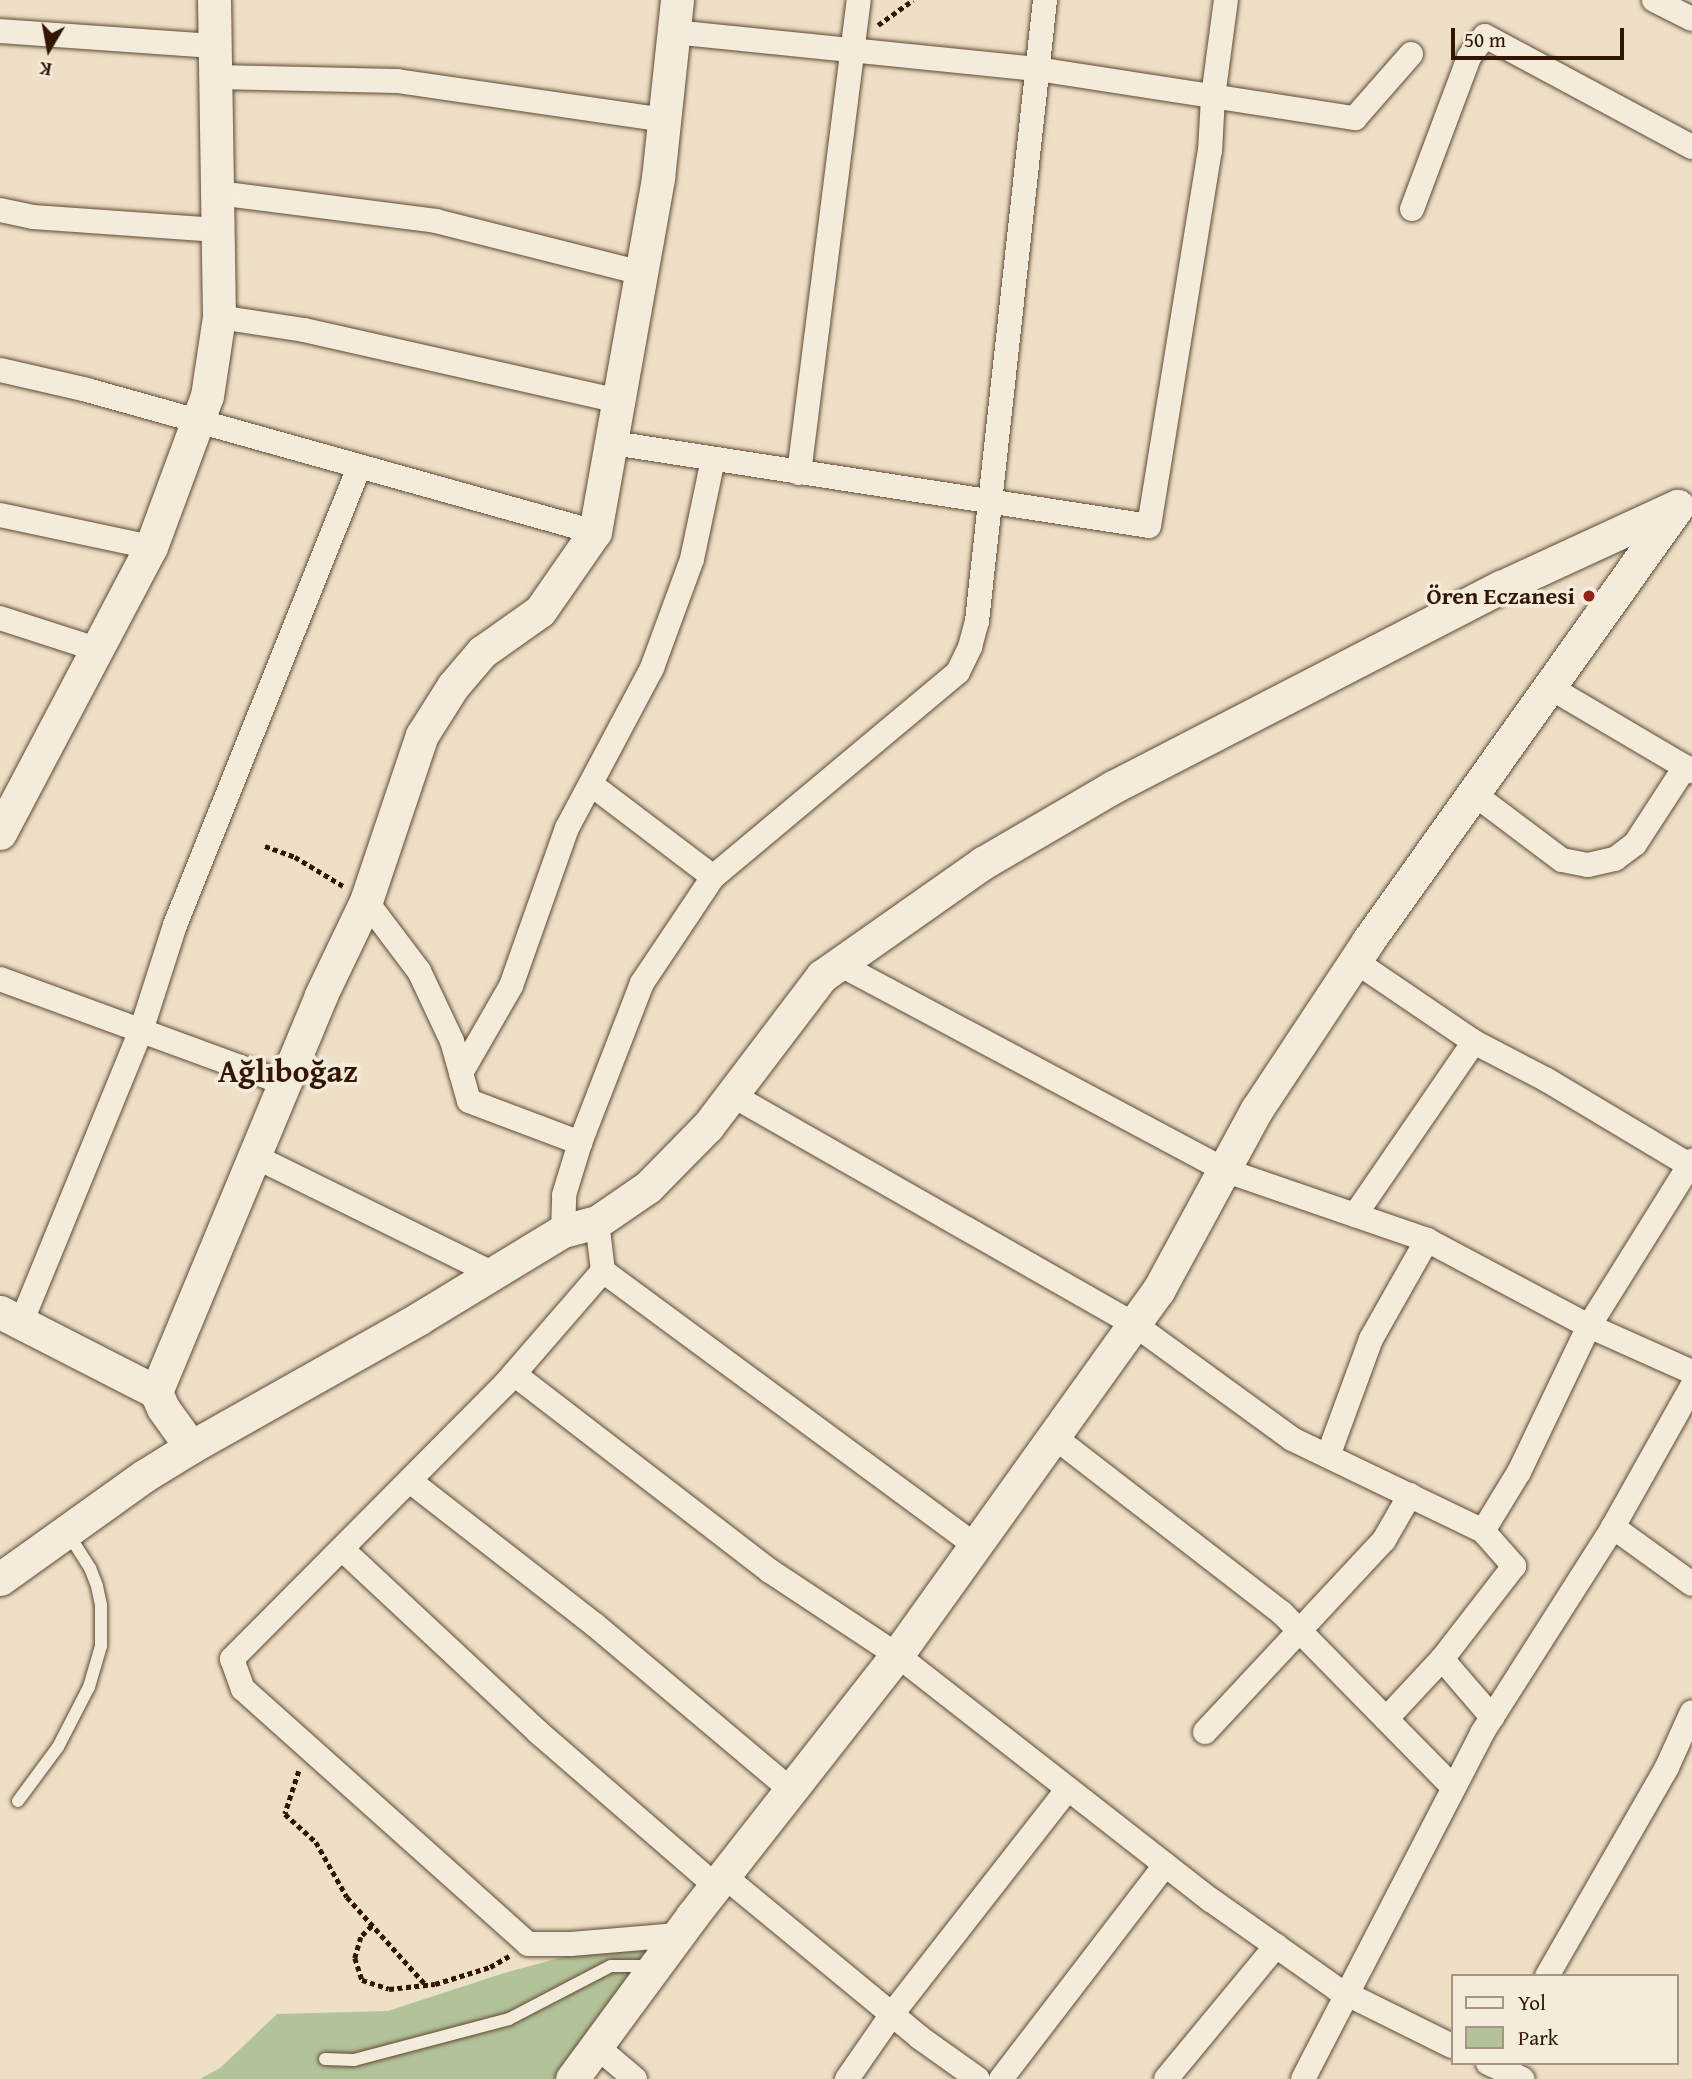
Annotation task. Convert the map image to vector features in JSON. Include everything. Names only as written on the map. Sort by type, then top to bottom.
[{"type":"street","points":[[0,833],[9,795],[96,649],[151,547],[207,396],[219,317],[214,0]]},
{"type":"street","points":[[799,472],[859,0]]},
{"type":"street","points":[[563,1231],[564,1195],[580,1143],[642,983],[713,877],[958,672],[977,621],[1045,0]]},
{"type":"street","points":[[613,443],[1149,526],[1210,151],[1213,97],[1226,0]]},
{"type":"street","points":[[1654,0],[1692,19]]},
{"type":"street","points":[[156,1392],[284,1083],[366,901],[422,735],[453,686],[482,652],[540,611],[595,532],[642,272],[664,120],[675,16],[853,51],[1037,69],[1355,118],[1411,54]]},
{"type":"street","points":[[0,31],[215,61],[397,81],[664,120]]},
{"type":"street","points":[[1412,209],[1469,57],[1485,36],[1692,147]]},
{"type":"street","points":[[218,193],[436,221],[642,272]]},
{"type":"street","points":[[0,210],[33,217],[218,230]]},
{"type":"street","points":[[219,317],[304,330],[620,401]]},
{"type":"street","points":[[0,370],[87,390],[595,532]]},
{"type":"street","points":[[461,1073],[511,986],[567,828],[652,668],[691,559],[713,459]]},
{"type":"street","points":[[191,1447],[163,1408],[156,1392],[11,1317],[141,1031],[175,925],[359,468]]},
{"type":"street","points":[[572,2079],[678,1935],[897,1655],[1158,1291],[1257,1109],[1355,961],[1685,499]]},
{"type":"street","points":[[0,1580],[144,1476],[191,1447],[418,1319],[563,1231],[597,1222],[648,1187],[708,1126],[822,976],[983,863],[1113,787],[1501,587],[1685,499]]},
{"type":"street","points":[[0,516],[151,547]]},
{"type":"street","points":[[0,618],[96,649]]},
{"type":"street","points":[[1474,794],[1562,860],[1588,865],[1615,859],[1635,844],[1689,769],[1551,688]]},
{"type":"street","points":[[592,785],[713,877]]},
{"type":"street","points":[[366,901],[419,971],[452,1041],[469,1101],[580,1143]]},
{"type":"street","points":[[1355,961],[1474,1042],[1547,1080],[1691,1163],[1589,1326],[1519,1472],[1483,1531]]},
{"type":"street","points":[[839,964],[1224,1170],[1427,1240],[1589,1326],[1692,1372]]},
{"type":"street","points":[[0,978],[284,1083]]},
{"type":"street","points":[[1355,1215],[1474,1042]]},
{"type":"street","points":[[732,1095],[1134,1324],[1292,1439],[1483,1531],[1514,1566],[1442,1659],[1386,1719]]},
{"type":"street","points":[[254,1156],[492,1273]]},
{"type":"street","points":[[597,1222],[603,1271],[974,1545]]},
{"type":"street","points":[[1328,1456],[1371,1339],[1427,1240]]},
{"type":"street","points":[[603,1271],[514,1374],[232,1660],[243,1689],[528,1944],[571,1944],[678,1935]]},
{"type":"street","points":[[514,1374],[770,1571],[897,1655],[1067,1790],[1276,1946],[1349,1995],[1450,2045]]},
{"type":"street","points":[[1303,2079],[1492,1717],[1613,1527],[1692,1386]]},
{"type":"street","points":[[1053,1436],[1271,1605],[1299,1630],[1454,1788]]},
{"type":"street","points":[[410,1481],[595,1625],[792,1791]]},
{"type":"street","points":[[1205,1732],[1384,1541],[1410,1495]]},
{"type":"street","points":[[1613,1527],[1692,1584]]},
{"type":"street","points":[[343,1550],[538,1732],[720,1881],[978,2079]]},
{"type":"street","points":[[1442,1659],[1492,1717]]},
{"type":"street","points":[[1548,1974],[1667,1767],[1692,1712]]},
{"type":"street","points":[[847,2079],[892,2014],[1067,1790]]},
{"type":"street","points":[[1002,2079],[1165,1865]]},
{"type":"street","points":[[1166,2079],[1276,1946]]},
{"type":"street","points":[[596,2046],[635,2079]]},
{"type":"street","points":[[1495,2069],[1523,2079]]},
{"type":"lane","points":[[18,1801],[58,1748],[89,1687],[101,1646],[101,1605],[97,1586],[90,1568],[67,1531]]},
{"type":"lane","points":[[325,2059],[354,2060],[509,2019],[611,1966],[656,1966]]},
{"type":"path","points":[[265,846],[295,857],[366,901]]},
{"type":"path","points":[[307,1747],[285,1814],[316,1842],[346,1897],[426,1984]]},
{"type":"path","points":[[372,1926],[361,1937],[355,1958],[362,1980],[388,1989],[426,1984],[490,1968],[528,1944]]},
{"type":"green space","points":[[599,1947],[655,1948],[560,2079],[200,2079],[220,2068],[277,2014],[388,2011],[501,1974]]},
{"type":"place","name":"Ören Eczanesi","points":[[1589,596]]},
{"type":"district","name":"Ağlıboğaz","points":[[288,1071]]}]
